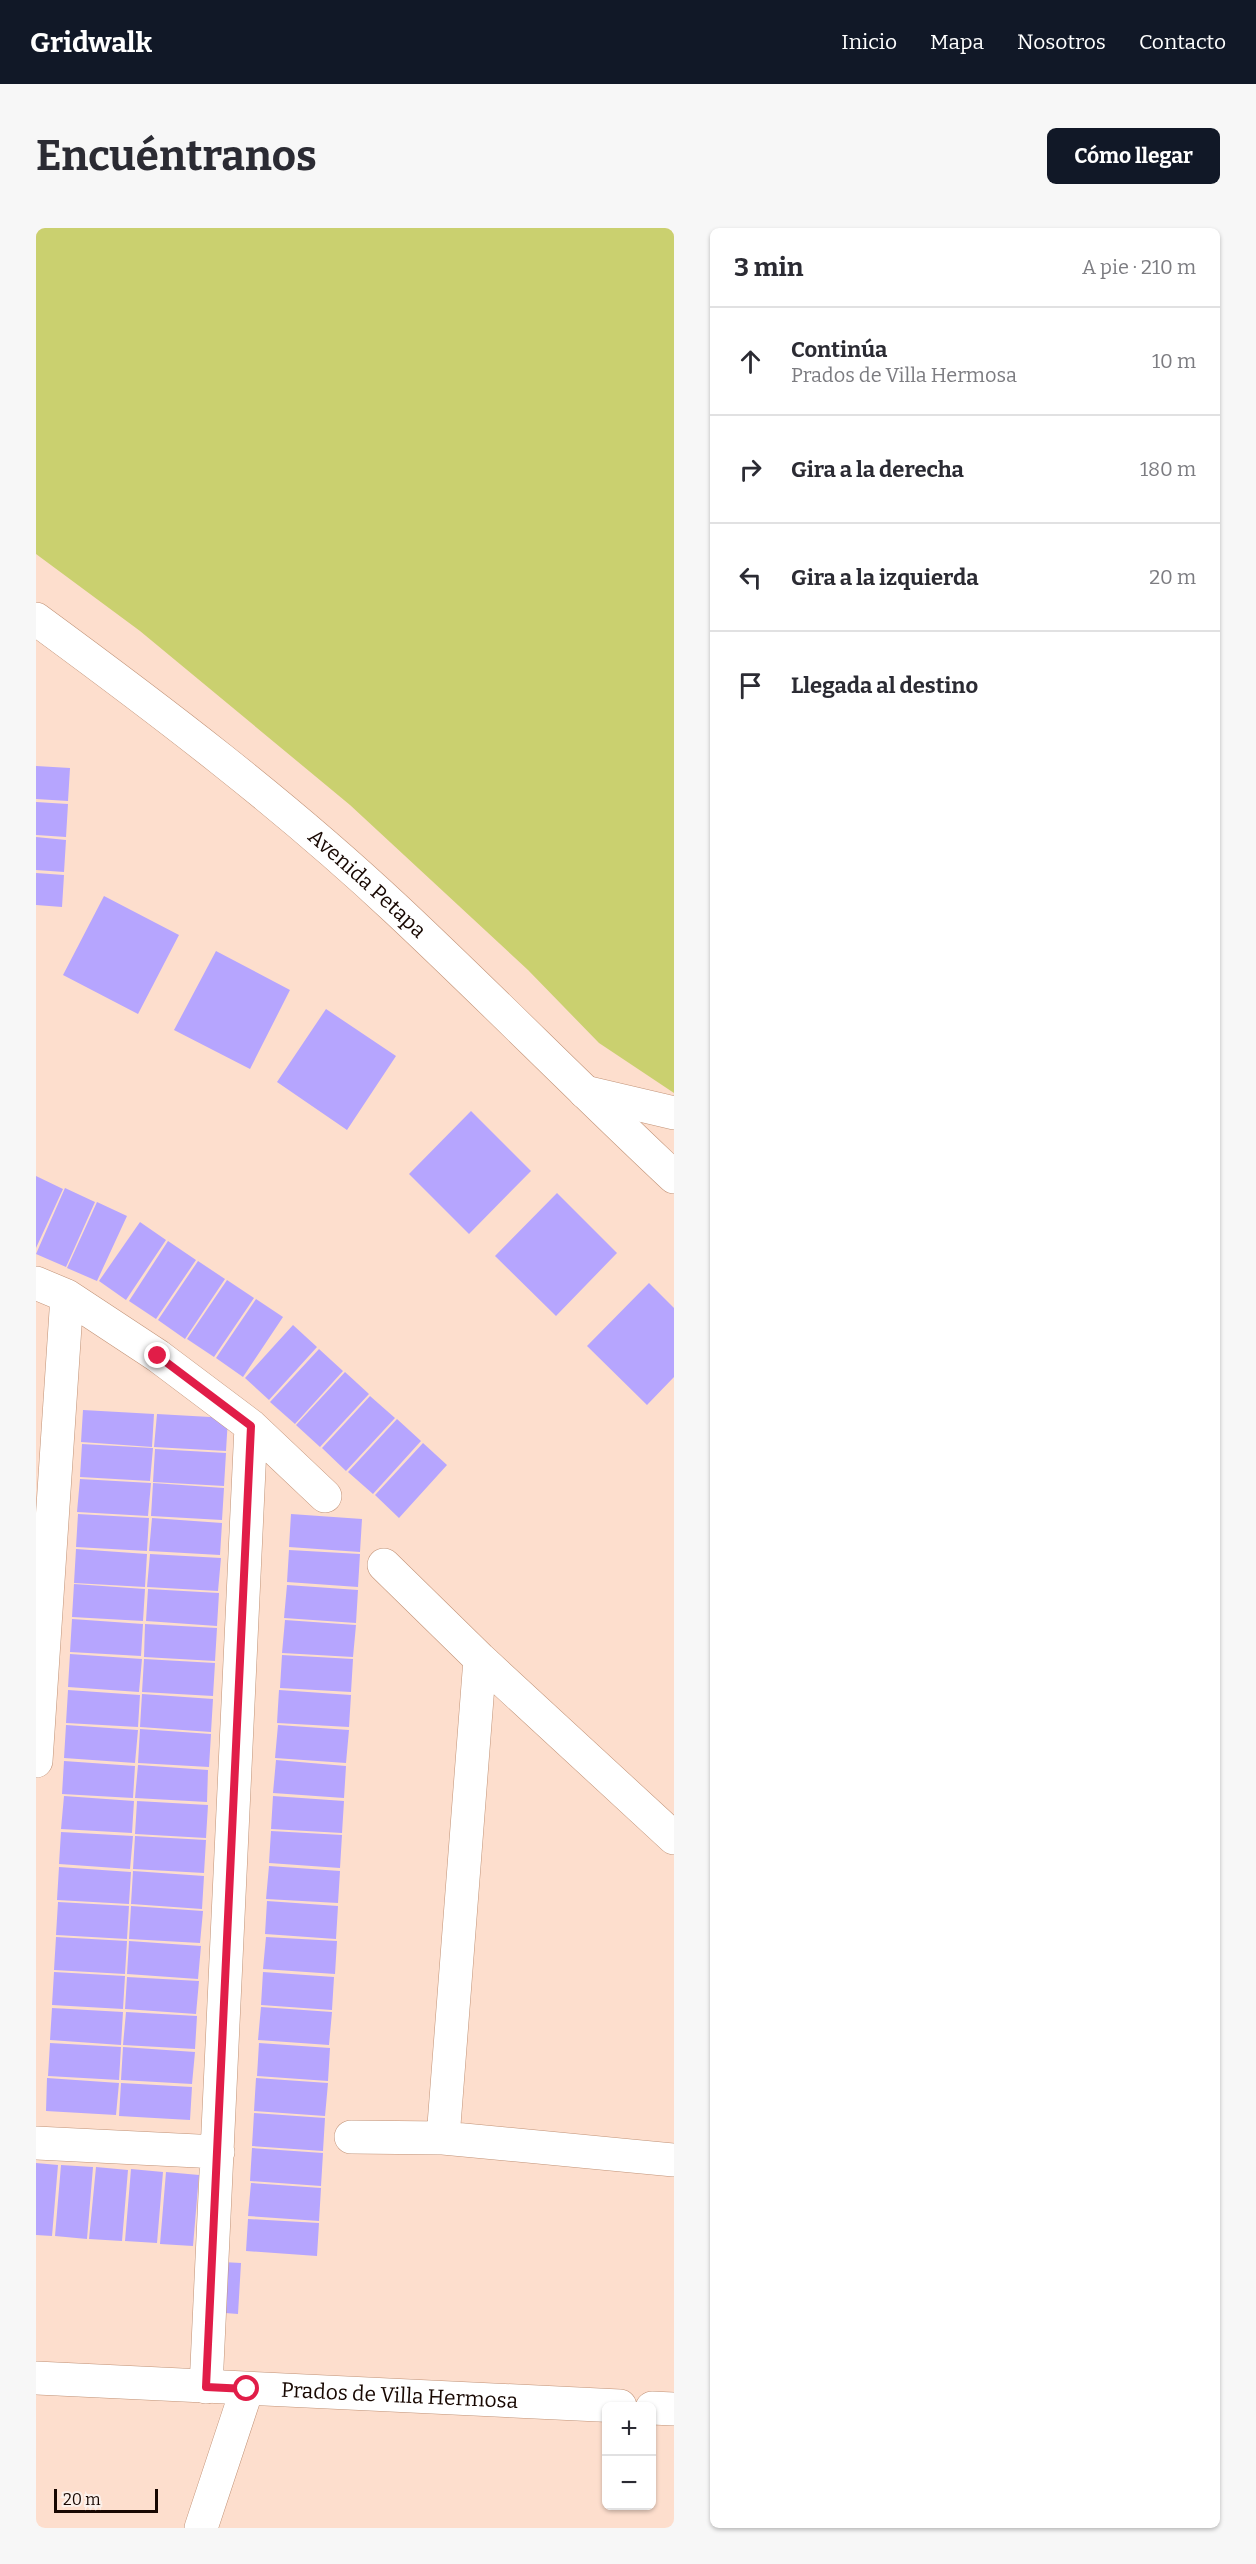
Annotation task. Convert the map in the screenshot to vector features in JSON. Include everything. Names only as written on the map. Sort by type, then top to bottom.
[{"type":"street","name":"Avenida Petapa","points":[[36,619],[186,732],[278,806],[395,908],[674,1177]]},
{"type":"street","points":[[584,1092],[674,1113]]},
{"type":"street","points":[[36,1283],[67,1296],[158,1356],[251,1426],[325,1496]]},
{"type":"street","points":[[36,1761],[67,1296]]},
{"type":"street","points":[[206,2387],[251,1426]]},
{"type":"street","points":[[384,1565],[480,1659],[674,1838]]},
{"type":"street","points":[[443,2138],[480,1659]]},
{"type":"street","points":[[351,2137],[443,2138],[674,2160]]},
{"type":"street","points":[[36,2143],[218,2152]]},
{"type":"street","name":"Prados de Villa Hermosa","points":[[36,2378],[602,2405]]},
{"type":"street","points":[[201,2528],[247,2389]]},
{"type":"street","points":[[656,2408],[674,2409]]},
{"type":"green space","points":[[36,228],[674,228],[674,1093],[599,1043],[528,970],[350,805],[140,631],[36,554]]},
{"type":"building","points":[[36,766],[70,768],[68,801],[36,799]]},
{"type":"building","points":[[36,802],[68,804],[66,837],[36,835]]},
{"type":"building","points":[[36,837],[66,840],[64,872],[36,870]]},
{"type":"building","points":[[36,873],[64,875],[62,907],[36,905]]},
{"type":"building","points":[[104,896],[179,935],[138,1014],[63,975]]},
{"type":"building","points":[[216,951],[290,990],[250,1069],[174,1030]]},
{"type":"building","points":[[326,1009],[396,1056],[347,1130],[277,1082]]},
{"type":"building","points":[[471,1111],[531,1171],[469,1234],[409,1174]]},
{"type":"building","points":[[36,1176],[63,1189],[36,1248]]},
{"type":"building","points":[[65,1188],[95,1202],[66,1267],[36,1254]]},
{"type":"building","points":[[557,1193],[617,1253],[556,1316],[495,1256]]},
{"type":"building","points":[[97,1202],[127,1216],[97,1281],[67,1268]]},
{"type":"building","points":[[140,1222],[166,1240],[126,1300],[99,1281]]},
{"type":"building","points":[[168,1241],[196,1260],[156,1319],[129,1301]]},
{"type":"building","points":[[198,1261],[225,1279],[185,1339],[158,1320]]},
{"type":"building","points":[[227,1280],[254,1298],[214,1357],[187,1339]]},
{"type":"building","points":[[649,1283],[674,1308],[674,1377],[647,1405],[587,1346]]},
{"type":"building","points":[[256,1299],[283,1317],[243,1377],[216,1358]]},
{"type":"building","points":[[293,1325],[317,1347],[269,1400],[245,1378]]},
{"type":"building","points":[[319,1349],[343,1371],[295,1424],[270,1402]]},
{"type":"building","points":[[345,1372],[369,1394],[320,1447],[296,1425]]},
{"type":"building","points":[[370,1396],[395,1418],[346,1471],[322,1448]]},
{"type":"building","points":[[83,1410],[154,1414],[152,1447],[81,1442]]},
{"type":"building","points":[[157,1414],[228,1418],[226,1451],[154,1447]]},
{"type":"building","points":[[397,1419],[421,1441],[373,1494],[348,1472]]},
{"type":"building","points":[[423,1443],[447,1465],[399,1518],[375,1495]]},
{"type":"building","points":[[82,1444],[153,1448],[150,1481],[80,1477]]},
{"type":"building","points":[[155,1449],[226,1453],[224,1486],[153,1482]]},
{"type":"building","points":[[80,1479],[151,1483],[148,1516],[77,1512]]},
{"type":"building","points":[[153,1483],[224,1488],[222,1520],[151,1516]]},
{"type":"building","points":[[78,1514],[149,1518],[147,1551],[76,1547]]},
{"type":"building","points":[[291,1514],[362,1519],[360,1552],[289,1547]]},
{"type":"building","points":[[152,1518],[222,1523],[220,1555],[149,1551]]},
{"type":"building","points":[[76,1549],[147,1554],[145,1587],[74,1583]]},
{"type":"building","points":[[289,1550],[360,1554],[358,1587],[287,1582]]},
{"type":"building","points":[[150,1554],[221,1558],[218,1591],[147,1587]]},
{"type":"building","points":[[74,1584],[145,1589],[143,1621],[72,1617]]},
{"type":"building","points":[[287,1585],[358,1590],[356,1623],[284,1618]]},
{"type":"building","points":[[148,1589],[219,1593],[217,1626],[146,1621]]},
{"type":"building","points":[[72,1619],[143,1624],[141,1656],[70,1652]]},
{"type":"building","points":[[285,1620],[356,1625],[353,1657],[282,1653]]},
{"type":"building","points":[[145,1624],[217,1628],[215,1661],[144,1657]]},
{"type":"building","points":[[70,1654],[142,1659],[139,1692],[68,1687]]},
{"type":"building","points":[[282,1655],[353,1659],[351,1692],[280,1688]]},
{"type":"building","points":[[144,1659],[215,1663],[213,1696],[142,1692]]},
{"type":"building","points":[[68,1690],[140,1695],[138,1727],[66,1723]]},
{"type":"building","points":[[279,1690],[351,1695],[349,1727],[277,1723]]},
{"type":"building","points":[[142,1694],[213,1699],[211,1732],[140,1727]]},
{"type":"building","points":[[66,1725],[138,1730],[135,1763],[64,1758]]},
{"type":"building","points":[[278,1725],[349,1730],[346,1763],[275,1758]]},
{"type":"building","points":[[140,1729],[211,1734],[209,1767],[138,1763]]},
{"type":"building","points":[[276,1760],[346,1766],[344,1798],[273,1793]]},
{"type":"building","points":[[64,1761],[135,1766],[133,1798],[62,1794]]},
{"type":"building","points":[[138,1765],[208,1770],[207,1802],[135,1798]]},
{"type":"building","points":[[64,1796],[134,1801],[132,1833],[61,1829]]},
{"type":"building","points":[[273,1796],[344,1801],[342,1833],[271,1829]]},
{"type":"building","points":[[137,1801],[208,1805],[206,1838],[135,1834]]},
{"type":"building","points":[[271,1831],[342,1835],[340,1868],[269,1863]]},
{"type":"building","points":[[61,1832],[133,1836],[130,1869],[59,1864]]},
{"type":"building","points":[[135,1836],[206,1840],[204,1873],[133,1869]]},
{"type":"building","points":[[269,1866],[340,1871],[338,1903],[266,1899]]},
{"type":"building","points":[[59,1867],[131,1872],[129,1904],[57,1900]]},
{"type":"building","points":[[133,1871],[204,1876],[202,1909],[131,1904]]},
{"type":"building","points":[[267,1901],[338,1906],[336,1939],[265,1934]]},
{"type":"building","points":[[58,1902],[129,1906],[127,1939],[56,1935]]},
{"type":"building","points":[[131,1906],[203,1911],[200,1943],[129,1939]]},
{"type":"building","points":[[56,1937],[127,1941],[125,1974],[54,1970]]},
{"type":"building","points":[[266,1937],[337,1941],[335,1974],[263,1969]]},
{"type":"building","points":[[129,1941],[201,1946],[198,1979],[127,1974]]},
{"type":"building","points":[[54,1972],[125,1976],[123,2009],[52,2005]]},
{"type":"building","points":[[263,1972],[334,1977],[332,2010],[261,2005]]},
{"type":"building","points":[[127,1977],[199,1981],[196,2014],[125,2009]]},
{"type":"building","points":[[261,2007],[332,2012],[329,2045],[258,2040]]},
{"type":"building","points":[[52,2008],[123,2012],[121,2045],[50,2040]]},
{"type":"building","points":[[126,2012],[197,2016],[195,2049],[123,2045]]},
{"type":"building","points":[[50,2043],[121,2047],[119,2080],[48,2076]]},
{"type":"building","points":[[259,2043],[330,2048],[328,2081],[257,2076]]},
{"type":"building","points":[[123,2047],[195,2052],[192,2084],[121,2080]]},
{"type":"building","points":[[47,2078],[119,2083],[116,2115],[46,2111]]},
{"type":"building","points":[[256,2078],[328,2083],[325,2116],[254,2111]]},
{"type":"building","points":[[121,2083],[192,2087],[190,2120],[119,2116]]},
{"type":"building","points":[[254,2113],[325,2118],[323,2151],[252,2146]]},
{"type":"building","points":[[252,2148],[323,2153],[321,2186],[250,2181]]},
{"type":"building","points":[[36,2163],[58,2165],[52,2236],[36,2235]]},
{"type":"building","points":[[61,2165],[93,2167],[87,2239],[55,2236]]},
{"type":"building","points":[[96,2167],[128,2170],[122,2241],[89,2239]]},
{"type":"building","points":[[131,2169],[163,2172],[157,2243],[125,2241]]},
{"type":"building","points":[[166,2172],[199,2175],[193,2246],[160,2244]]},
{"type":"building","points":[[251,2183],[321,2188],[319,2221],[248,2216]]},
{"type":"building","points":[[248,2219],[319,2223],[317,2256],[246,2251]]},
{"type":"building","points":[[204,2261],[241,2263],[238,2314],[200,2311]]},
{"type":"route","points":[[158,1356],[251,1426],[206,2387],[247,2389]]}]
